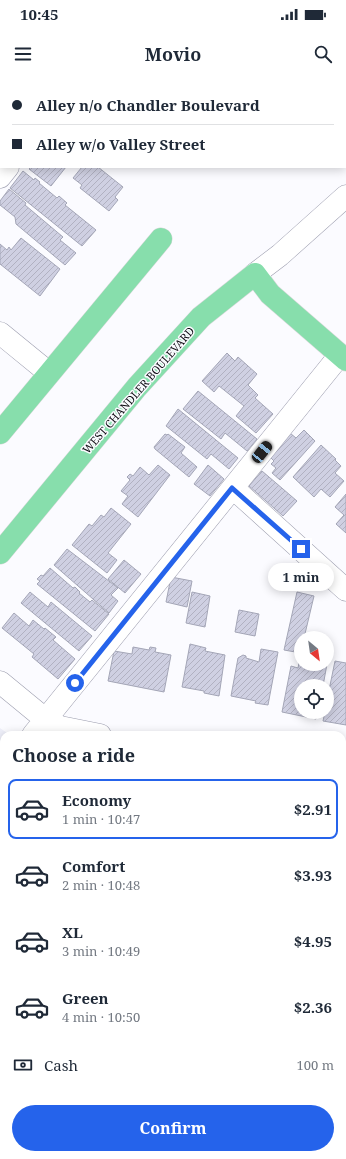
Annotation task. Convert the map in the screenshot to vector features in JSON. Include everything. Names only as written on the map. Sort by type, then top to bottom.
[{"type":"main road","points":[[0,433],[160,239]]},
{"type":"main road","points":[[255,274],[270,294],[343,358]]},
{"type":"main road","name":"WEST CHANDLER BOULEVARD","points":[[0,553],[137,387],[201,317],[255,274]]},
{"type":"street","points":[[0,177],[7,168]]},
{"type":"street","name":"WEST CHANDLER BOULEVARD","points":[[255,274],[280,255],[346,196]]},
{"type":"street","points":[[0,333],[49,373]]},
{"type":"street","points":[[39,727],[232,488],[343,358]]},
{"type":"street","points":[[232,488],[346,590]]},
{"type":"street","points":[[0,682],[39,727],[60,727],[80,731]]},
{"type":"building","points":[[30,168],[65,168],[51,186],[29,169]]},
{"type":"building","points":[[81,168],[99,168],[123,187],[115,197],[118,200],[109,211],[80,188],[82,185],[73,178]]},
{"type":"building","points":[[23,171],[34,180],[35,178],[57,198],[59,196],[67,203],[65,205],[96,230],[82,246],[10,188]]},
{"type":"building","points":[[9,189],[26,203],[25,205],[63,237],[60,240],[76,253],[65,265],[16,224],[15,217],[0,205],[0,201]]},
{"type":"building","points":[[21,238],[60,269],[40,296],[0,264],[0,244],[7,250],[9,247],[11,250]]},
{"type":"building","points":[[227,353],[235,361],[238,357],[257,374],[248,385],[258,395],[255,398],[273,414],[256,433],[236,416],[244,406],[219,386],[214,392],[202,381]]},
{"type":"building","points":[[198,391],[257,439],[247,451],[225,433],[221,439],[183,409]]},
{"type":"building","points":[[178,409],[238,458],[229,469],[211,454],[207,459],[166,426]]},
{"type":"building","points":[[304,430],[315,441],[280,480],[272,473],[276,468],[271,464],[274,461],[269,456],[290,433],[296,438]]},
{"type":"building","points":[[165,434],[168,434],[185,447],[181,453],[197,467],[189,477],[155,449],[154,447]]},
{"type":"building","points":[[321,445],[336,459],[335,460],[341,466],[335,473],[344,481],[330,497],[321,489],[314,497],[293,477]]},
{"type":"building","points":[[158,465],[170,475],[138,517],[122,504],[128,496],[121,491],[130,480],[127,477],[130,474],[133,476],[140,467],[149,475]]},
{"type":"building","points":[[208,465],[224,479],[210,496],[194,484]]},
{"type":"building","points":[[262,471],[297,501],[283,516],[249,486]]},
{"type":"building","points":[[346,494],[346,533],[336,524],[344,515],[335,507]]},
{"type":"building","points":[[111,508],[131,524],[108,553],[117,560],[107,573],[72,545],[89,524],[92,526],[101,515],[104,517]]},
{"type":"building","points":[[67,549],[118,588],[111,595],[118,601],[109,613],[54,565]]},
{"type":"building","points":[[124,560],[141,574],[125,593],[108,579]]},
{"type":"building","points":[[50,568],[73,588],[75,587],[80,592],[79,593],[90,602],[92,600],[109,614],[95,631],[37,584],[40,581],[37,579],[41,575],[43,576]]},
{"type":"building","points":[[171,577],[192,581],[187,607],[166,602]]},
{"type":"building","points":[[30,592],[48,607],[51,602],[92,636],[79,651],[21,603]]},
{"type":"building","points":[[192,592],[210,596],[205,627],[186,623]]},
{"type":"building","points":[[297,592],[314,596],[306,631],[294,631],[294,652],[284,650]]},
{"type":"building","points":[[239,610],[259,614],[255,636],[235,632]]},
{"type":"building","points":[[14,613],[29,626],[33,620],[44,629],[45,628],[56,637],[53,640],[75,659],[58,679],[32,657],[34,654],[2,628]]},
{"type":"building","points":[[190,644],[206,648],[205,651],[225,655],[219,696],[204,693],[204,691],[182,687]]},
{"type":"building","points":[[133,647],[149,650],[150,647],[156,648],[155,652],[171,655],[164,692],[108,681],[114,651],[132,654]]},
{"type":"building","points":[[261,649],[278,652],[268,705],[231,696],[238,658],[243,655],[246,656],[246,658],[259,662]]},
{"type":"building","points":[[335,661],[346,663],[346,725],[323,721],[323,719],[334,719],[334,679],[331,679]]},
{"type":"building","points":[[291,666],[294,667],[294,671],[326,671],[324,679],[294,679],[294,714],[282,712]]},
{"type":"route","points":[[75,683],[232,488],[301,549]]}]
